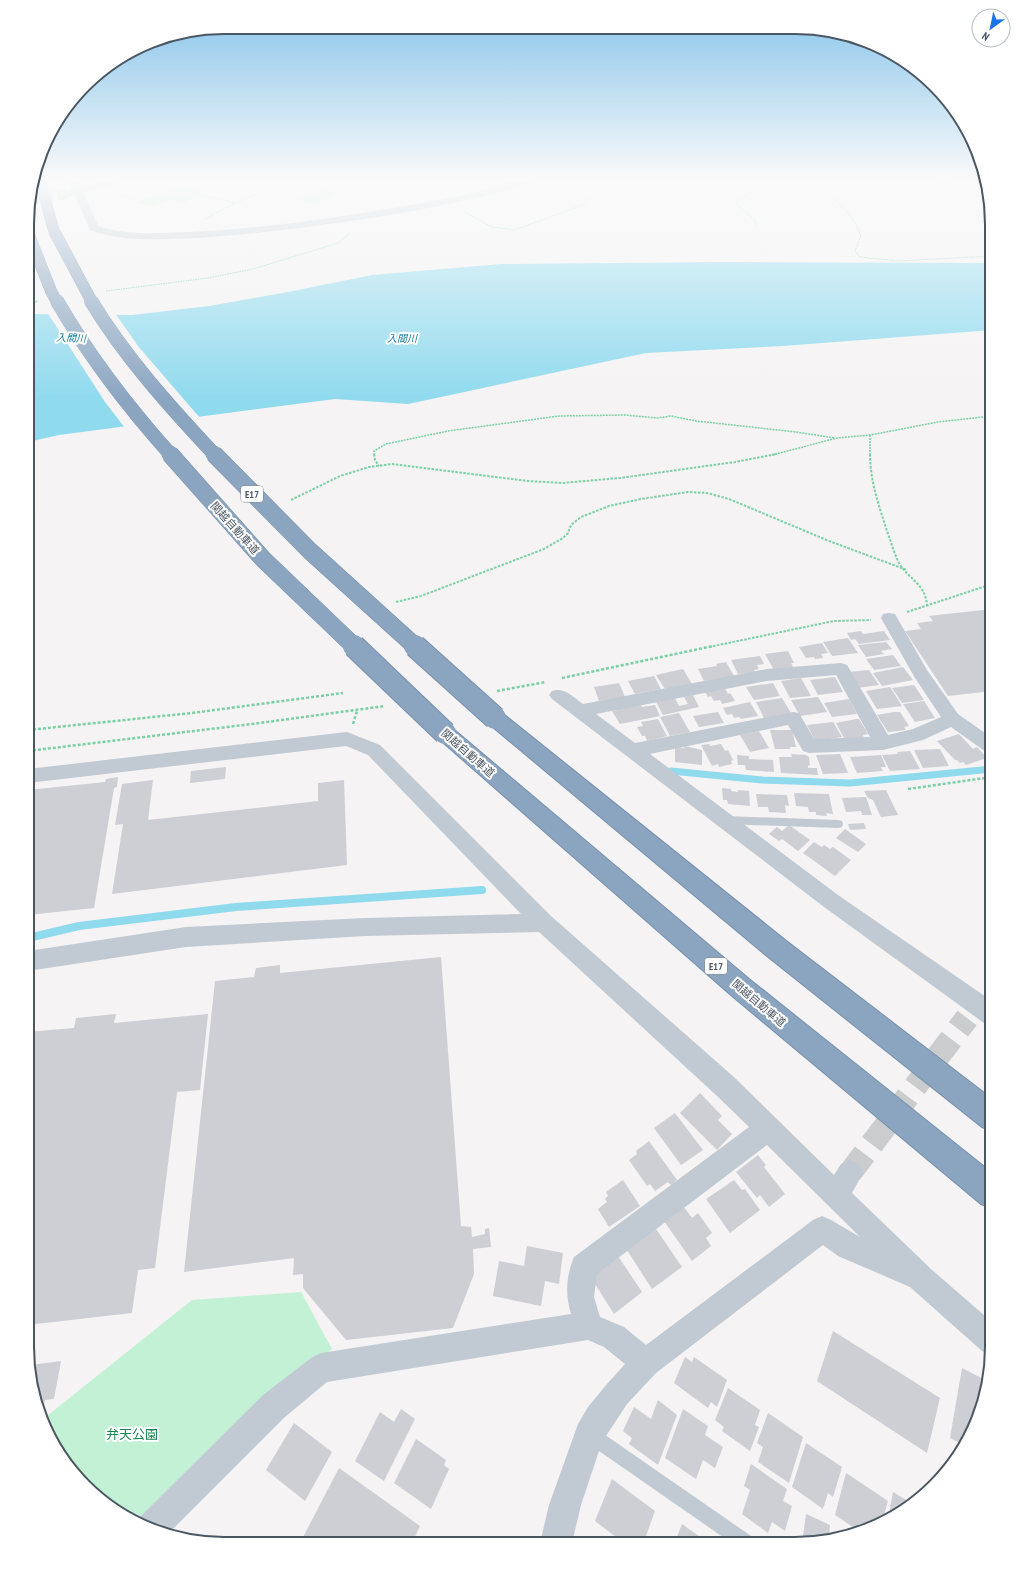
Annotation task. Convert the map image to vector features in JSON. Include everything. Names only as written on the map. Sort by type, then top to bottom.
[{"type":"highway","name":"関越自動車道","points":[[36,252],[51,291],[102,372],[140,420],[263,559],[445,733],[740,987],[985,1187]]},
{"type":"highway","name":"E17","points":[[65,252],[83,287],[105,323],[138,367],[178,415],[233,475],[302,545],[495,718],[776,948],[985,1112]]},
{"type":"street","points":[[888,618],[920,674],[952,719],[985,742]]},
{"type":"street","points":[[581,711],[767,675],[841,669],[883,743]]},
{"type":"street","points":[[558,695],[979,1013]]},
{"type":"street","points":[[632,751],[793,718],[809,746],[883,743],[917,735],[952,719]]},
{"type":"street","points":[[34,775],[347,739],[374,750],[543,923],[726,1087],[921,1279],[985,1335]]},
{"type":"street","points":[[34,960],[186,937],[365,927],[543,923]]},
{"type":"street","points":[[588,1326],[580,1298],[584,1268],[768,1129]]},
{"type":"street","points":[[836,1195],[850,1173]]},
{"type":"street","points":[[557,1537],[565,1505],[590,1435],[599,1418],[617,1394],[646,1363],[822,1229],[848,1246],[921,1279]]},
{"type":"street","points":[[155,1524],[274,1406],[321,1368],[588,1326],[614,1337],[646,1363]]},
{"type":"lane","points":[[725,820],[838,824]]},
{"type":"lane","points":[[590,1435],[738,1537]]},
{"type":"path","points":[[106,291],[208,278],[253,269],[310,252]]},
{"type":"path","points":[[856,252],[860,257],[898,261],[985,256]]},
{"type":"path","points":[[34,302],[44,300]]},
{"type":"path","points":[[379,466],[375,460],[374,451],[386,444],[448,431],[559,416],[625,415],[657,418],[672,416],[696,421],[837,438]]},
{"type":"path","points":[[291,500],[340,476],[379,466],[404,465],[528,480],[562,482],[620,478],[735,462],[777,454],[837,438],[870,435],[938,422],[985,417]]},
{"type":"path","points":[[870,435],[870,469],[877,500],[895,554],[900,564],[907,570],[926,595],[926,605],[985,586]]},
{"type":"path","points":[[396,602],[421,596],[544,549],[563,538],[568,533],[570,525],[581,517],[609,506],[640,499],[688,492],[707,493],[729,499],[829,541],[907,570]]},
{"type":"path","points":[[34,729],[192,713],[343,693]]},
{"type":"path","points":[[908,789],[985,778]]},
{"type":"green space","name":"弁天公園","points":[[301,1292],[332,1349],[244,1416],[143,1518],[129,1512],[108,1498],[81,1472],[59,1442],[47,1416],[192,1300]]},
{"type":"water","name":"入間川","points":[[724,262],[985,263],[985,331],[783,346],[646,353],[408,404],[335,399],[59,435],[34,441],[34,314],[132,315],[209,306],[372,275],[501,264]]},
{"type":"pier","points":[[47,312],[115,313],[138,346],[200,418],[125,428],[105,402]]},
{"type":"building","points":[[985,610],[985,692],[948,696],[905,631],[921,629],[917,623],[933,621],[929,616]]},
{"type":"building","points":[[861,631],[863,634],[884,631],[890,640],[859,644],[855,639],[851,640],[847,633]]},
{"type":"building","points":[[848,638],[858,653],[832,656],[823,642]]},
{"type":"building","points":[[886,642],[892,649],[881,651],[884,654],[866,657],[858,645]]},
{"type":"building","points":[[822,643],[828,653],[821,654],[823,658],[806,658],[799,647]]},
{"type":"building","points":[[788,651],[794,663],[791,663],[793,667],[774,670],[765,654]]},
{"type":"building","points":[[893,655],[901,666],[874,670],[866,659]]},
{"type":"building","points":[[760,656],[764,664],[757,665],[759,669],[754,670],[755,672],[738,674],[731,660]]},
{"type":"building","points":[[726,662],[734,676],[704,681],[698,669],[717,666],[716,664]]},
{"type":"building","points":[[903,667],[913,680],[882,686],[873,673]]},
{"type":"building","points":[[683,669],[692,684],[665,689],[656,675]]},
{"type":"building","points":[[869,670],[879,685],[857,688],[849,672]]},
{"type":"building","points":[[654,676],[661,689],[635,694],[628,681]]},
{"type":"building","points":[[835,677],[843,692],[818,695],[810,680]]},
{"type":"building","points":[[801,678],[811,696],[790,698],[781,681]]},
{"type":"building","points":[[619,683],[625,697],[599,701],[594,687]]},
{"type":"building","points":[[773,683],[780,696],[754,700],[746,687]]},
{"type":"building","points":[[914,685],[924,700],[902,703],[892,688]]},
{"type":"building","points":[[890,687],[902,706],[877,709],[866,691]]},
{"type":"building","points":[[725,688],[728,694],[730,693],[735,701],[722,704],[720,700],[714,701],[711,696],[708,697],[705,692]]},
{"type":"building","points":[[693,695],[699,707],[663,715],[656,702],[675,698],[679,706],[688,704],[684,697]]},
{"type":"building","points":[[818,697],[827,712],[800,716],[791,700]]},
{"type":"building","points":[[782,698],[791,713],[764,718],[756,702]]},
{"type":"building","points":[[849,699],[857,714],[832,717],[824,703]]},
{"type":"building","points":[[924,701],[935,718],[915,722],[903,704]]},
{"type":"building","points":[[750,702],[758,716],[741,719],[739,717],[734,718],[732,714],[727,715],[723,708]]},
{"type":"building","points":[[641,704],[642,707],[655,705],[660,716],[620,724],[612,711],[618,710],[617,708]]},
{"type":"building","points":[[718,712],[724,723],[699,727],[693,716]]},
{"type":"building","points":[[900,712],[909,726],[904,727],[906,730],[888,732],[877,715]]},
{"type":"building","points":[[679,713],[690,732],[670,736],[660,717]]},
{"type":"building","points":[[658,719],[667,736],[647,741],[645,736],[642,736],[637,727],[643,726],[641,722]]},
{"type":"building","points":[[859,719],[868,734],[863,735],[864,738],[845,740],[836,723]]},
{"type":"building","points":[[833,722],[842,737],[815,741],[807,725]]},
{"type":"building","points":[[770,730],[792,730],[796,747],[790,747],[790,749],[775,749]]},
{"type":"building","points":[[759,731],[769,748],[750,752],[740,735]]},
{"type":"building","points":[[959,734],[973,749],[977,747],[985,756],[985,759],[966,765],[963,762],[960,763],[955,760],[937,741]]},
{"type":"building","points":[[709,744],[710,746],[721,744],[725,751],[728,750],[733,760],[731,761],[732,764],[719,767],[718,764],[712,766],[701,745]]},
{"type":"building","points":[[685,746],[702,750],[702,765],[675,762],[675,747],[684,748]]},
{"type":"building","points":[[940,749],[949,766],[923,768],[914,750]]},
{"type":"building","points":[[910,751],[920,769],[890,771],[882,755],[898,754],[897,752]]},
{"type":"building","points":[[791,754],[806,755],[809,757],[810,766],[808,765],[808,768],[817,768],[818,775],[781,773],[779,757],[792,757]]},
{"type":"building","points":[[840,754],[848,773],[823,774],[816,755]]},
{"type":"building","points":[[737,755],[749,756],[749,759],[773,760],[774,772],[746,770],[745,765],[738,765]]},
{"type":"building","points":[[881,755],[886,767],[881,767],[883,771],[857,773],[850,757]]},
{"type":"building","points":[[226,767],[225,779],[190,783],[191,771]]},
{"type":"building","points":[[118,777],[117,787],[114,788],[94,908],[34,914],[34,789],[105,782],[106,779]]},
{"type":"building","points":[[153,780],[148,820],[318,801],[318,783],[344,780],[347,865],[112,894],[123,824],[115,825],[122,784]]},
{"type":"building","points":[[722,788],[731,789],[731,791],[738,792],[738,790],[749,791],[750,806],[728,804],[727,800],[723,800]]},
{"type":"building","points":[[886,790],[898,815],[881,817],[873,800],[868,798],[864,791]]},
{"type":"building","points":[[794,793],[829,794],[833,814],[826,813],[827,816],[816,815],[816,812],[809,812],[808,807],[796,806]]},
{"type":"building","points":[[756,794],[787,795],[789,806],[785,805],[786,813],[769,812],[768,807],[758,807]]},
{"type":"building","points":[[866,797],[872,815],[862,815],[861,811],[846,812],[842,798]]},
{"type":"building","points":[[864,823],[866,829],[850,830],[848,824]]},
{"type":"building","points":[[789,825],[810,840],[798,851],[782,839],[779,841],[769,834],[777,827],[782,831]]},
{"type":"building","points":[[845,829],[866,844],[858,852],[836,838]]},
{"type":"building","points":[[814,842],[822,847],[824,845],[830,849],[833,847],[851,860],[835,876],[803,853]]},
{"type":"building","points":[[441,957],[461,1226],[471,1227],[472,1237],[485,1234],[485,1229],[489,1228],[491,1247],[473,1249],[474,1274],[453,1328],[346,1340],[303,1288],[303,1274],[293,1275],[294,1258],[184,1272],[215,981],[254,977],[256,968],[280,965],[280,973]]},
{"type":"building","points":[[116,1014],[114,1023],[208,1014],[200,1090],[177,1092],[155,1268],[138,1270],[132,1313],[34,1324],[34,1031],[74,1028],[76,1018]]},
{"type":"building","points":[[700,1093],[722,1116],[718,1120],[732,1134],[717,1150],[680,1113]]},
{"type":"building","points":[[675,1113],[703,1150],[681,1165],[654,1128]]},
{"type":"building","points":[[649,1141],[677,1180],[671,1185],[668,1182],[655,1191],[650,1184],[647,1186],[629,1160],[637,1154],[636,1151]]},
{"type":"building","points":[[758,1155],[766,1165],[764,1167],[785,1194],[769,1207],[760,1195],[757,1198],[736,1172]]},
{"type":"building","points":[[623,1180],[640,1206],[609,1227],[598,1209],[607,1202],[605,1199],[608,1196],[606,1192]]},
{"type":"building","points":[[734,1180],[742,1190],[745,1189],[760,1210],[730,1233],[706,1199]]},
{"type":"building","points":[[684,1207],[692,1218],[698,1213],[712,1233],[706,1238],[711,1246],[692,1261],[664,1221]]},
{"type":"building","points":[[654,1226],[682,1267],[652,1289],[625,1247]]},
{"type":"building","points":[[527,1246],[563,1253],[559,1284],[545,1281],[541,1306],[493,1296],[499,1261],[524,1266]]},
{"type":"building","points":[[618,1256],[642,1292],[614,1314],[590,1276]]},
{"type":"building","points":[[833,1331],[940,1398],[927,1453],[817,1381]]},
{"type":"building","points":[[685,1357],[692,1362],[694,1357],[727,1380],[717,1407],[711,1402],[708,1408],[674,1383]]},
{"type":"building","points":[[61,1361],[54,1399],[45,1400],[44,1404],[43,1404],[40,1396],[35,1364]]},
{"type":"building","points":[[962,1368],[982,1378],[979,1396],[971,1420],[960,1442],[950,1438]]},
{"type":"building","points":[[728,1388],[760,1410],[755,1425],[759,1427],[750,1451],[722,1431],[724,1427],[715,1420]]},
{"type":"building","points":[[658,1400],[677,1415],[658,1465],[629,1444],[632,1438],[623,1431],[634,1407],[651,1419]]},
{"type":"building","points":[[401,1409],[415,1419],[384,1481],[355,1461],[380,1412],[394,1422]]},
{"type":"building","points":[[683,1409],[708,1426],[705,1435],[723,1447],[715,1468],[703,1460],[696,1479],[665,1458]]},
{"type":"building","points":[[768,1413],[803,1437],[789,1483],[758,1462],[763,1447],[757,1443]]},
{"type":"building","points":[[294,1423],[332,1452],[305,1501],[266,1470]]},
{"type":"building","points":[[416,1439],[446,1460],[444,1465],[449,1469],[431,1509],[394,1483]]},
{"type":"building","points":[[806,1443],[842,1467],[833,1497],[828,1493],[823,1509],[792,1487]]},
{"type":"building","points":[[751,1464],[787,1489],[783,1501],[792,1506],[785,1531],[772,1522],[768,1533],[742,1514],[750,1490],[744,1486]]},
{"type":"building","points":[[339,1468],[420,1526],[415,1537],[303,1537]]},
{"type":"building","points":[[846,1473],[888,1501],[884,1515],[871,1520],[868,1523],[854,1528],[835,1515]]},
{"type":"building","points":[[612,1479],[655,1511],[646,1537],[616,1537],[595,1521]]},
{"type":"building","points":[[893,1492],[907,1500],[900,1505],[889,1512]]},
{"type":"building","points":[[806,1514],[830,1525],[829,1533],[803,1537]]},
{"type":"building","points":[[682,1524],[700,1537],[677,1537]]},
{"type":"waterway","points":[[671,771],[762,780],[850,783],[985,770]]},
{"type":"waterway","points":[[34,937],[79,926],[236,907],[482,890]]},
{"type":"tunnel","points":[[850,1173],[967,1018]]}]
